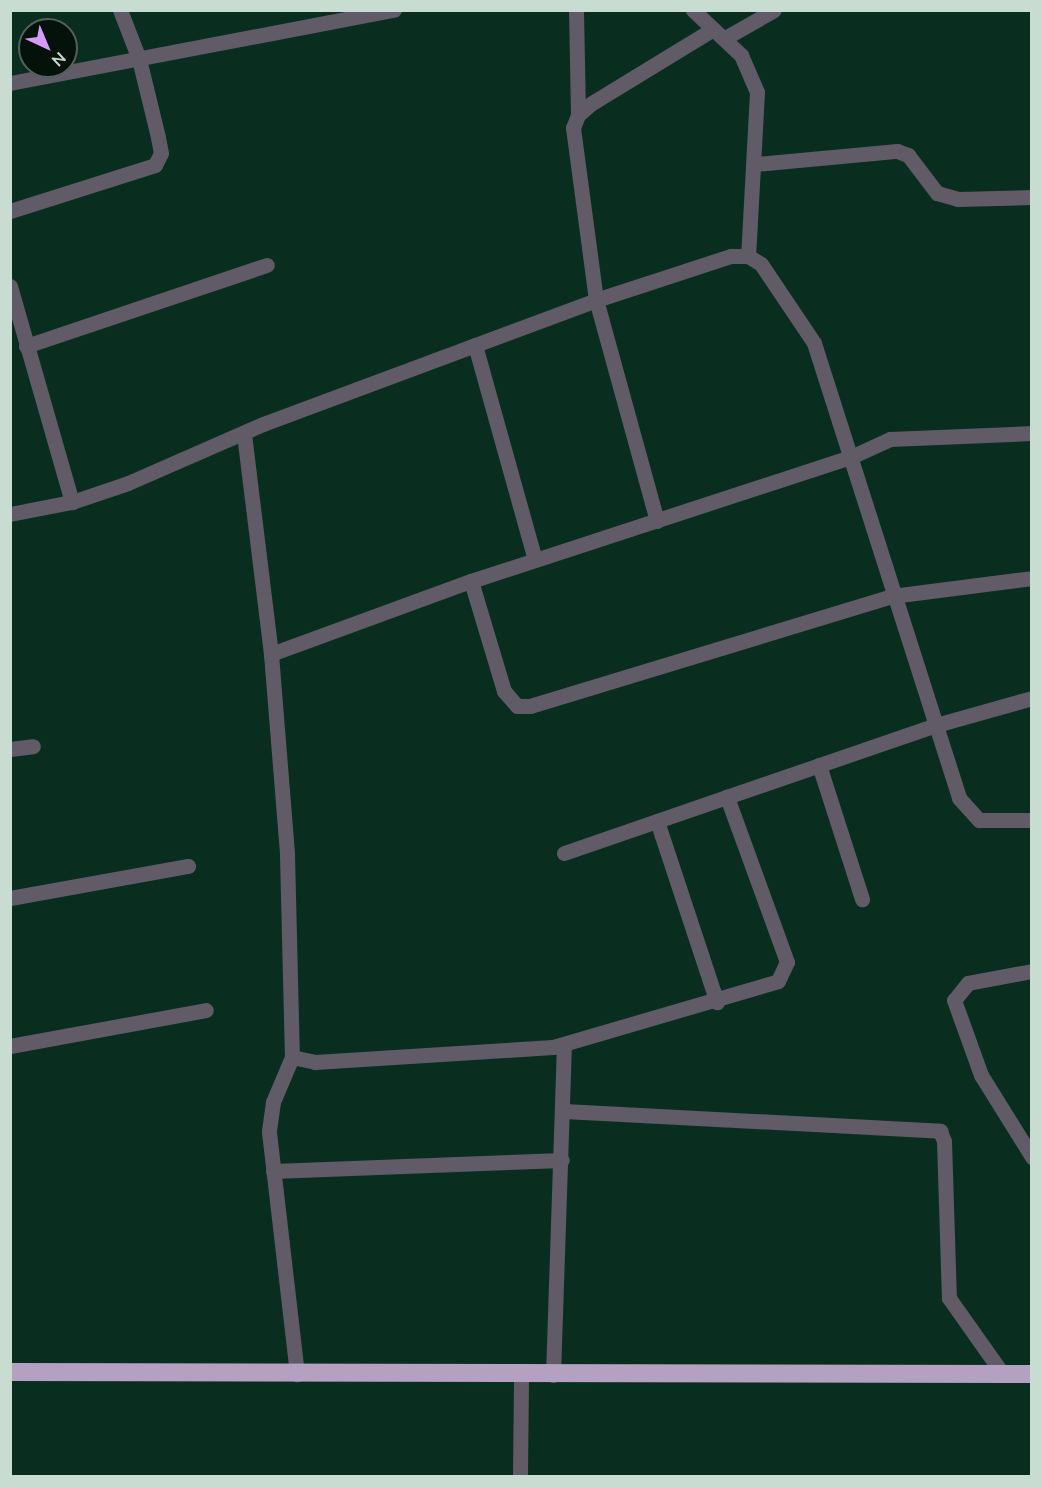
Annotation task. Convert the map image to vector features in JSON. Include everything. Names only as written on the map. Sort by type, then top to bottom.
[{"type":"highway","points":[[10,1372],[521,1375],[1032,1374]]},
{"type":"street","points":[[10,211],[154,165],[161,153],[139,59],[120,10]]},
{"type":"street","points":[[10,83],[394,10]]},
{"type":"street","points":[[576,10],[578,115],[573,128],[574,153],[596,300],[657,521]]},
{"type":"street","points":[[693,10],[741,55],[757,92],[756,164],[748,256]]},
{"type":"street","points":[[578,115],[719,33],[774,10]]},
{"type":"street","points":[[756,164],[897,151],[908,155],[937,192],[958,199],[1032,197]]},
{"type":"street","points":[[10,514],[72,502],[243,434],[596,300],[731,256],[748,256],[761,264],[814,343],[853,456],[892,596],[967,811],[993,823],[1032,820]]},
{"type":"street","points":[[26,346],[267,265]]},
{"type":"street","points":[[10,286],[72,502]]},
{"type":"street","points":[[476,345],[535,560]]},
{"type":"street","points":[[243,434],[271,654],[287,855],[292,1056],[271,1113],[273,1171],[297,1374]]},
{"type":"street","points":[[271,654],[471,581],[902,438],[1032,434]]},
{"type":"street","points":[[471,581],[504,691],[518,706],[530,706],[892,596],[1032,578]]},
{"type":"street","points":[[564,853],[936,726],[1032,698]]},
{"type":"street","points":[[10,750],[33,746]]},
{"type":"street","points":[[819,765],[862,899]]},
{"type":"street","points":[[292,1056],[315,1062],[564,1045],[717,1002],[778,981],[787,962],[727,797]]},
{"type":"street","points":[[657,821],[717,1002]]},
{"type":"street","points":[[10,898],[188,866]]},
{"type":"street","points":[[1032,971],[968,982],[954,1000],[981,1074],[1032,1157]]},
{"type":"street","points":[[10,1046],[206,1010]]},
{"type":"street","points":[[553,1375],[564,1111],[564,1045]]},
{"type":"street","points":[[564,1111],[940,1131],[944,1141],[949,1298],[1002,1373]]},
{"type":"street","points":[[273,1171],[562,1160]]},
{"type":"street","points":[[520,1476],[521,1375]]}]
